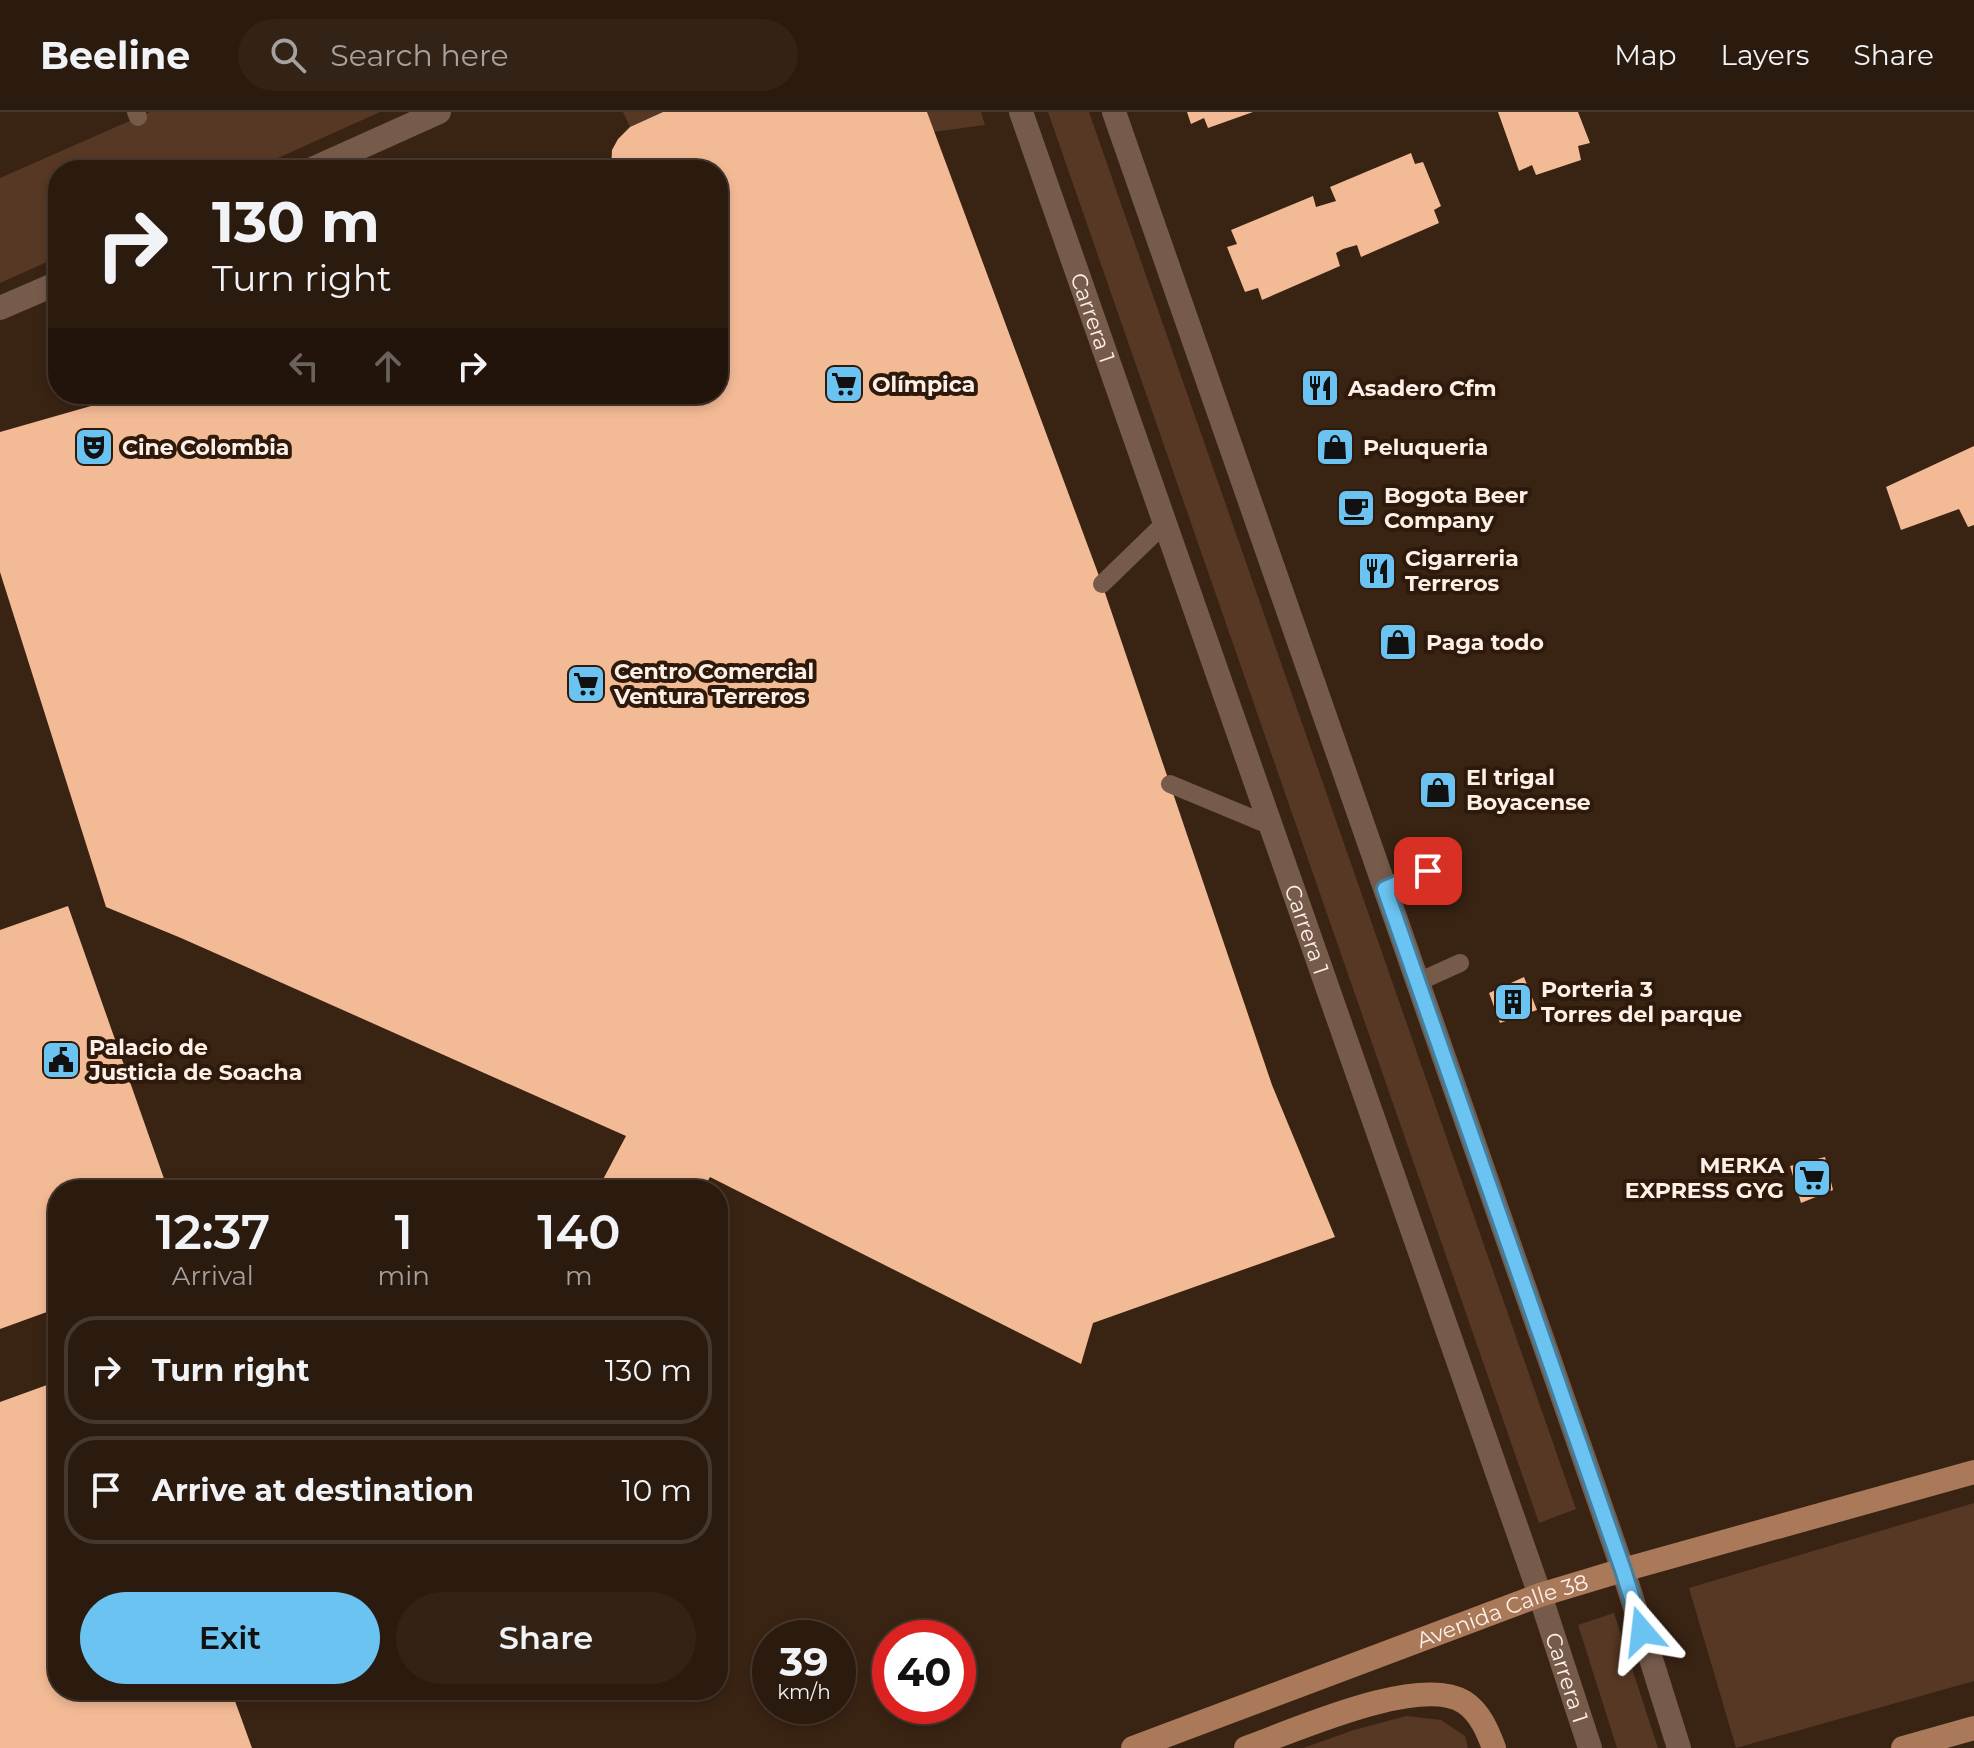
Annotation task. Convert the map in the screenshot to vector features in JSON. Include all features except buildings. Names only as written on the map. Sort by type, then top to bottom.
[{"type":"main road","name":"Avenida Calle 38","points":[[1133,1748],[1540,1595],[1974,1472]]},
{"type":"main road","points":[[1246,1748],[1356,1708],[1408,1695],[1445,1696],[1463,1702],[1478,1715],[1494,1748]]},
{"type":"main road","points":[[1903,1748],[1974,1728]]},
{"type":"street","points":[[332,160],[439,112]]},
{"type":"street","name":"Carrera 1","points":[[1021,112],[1540,1595],[1590,1748]]},
{"type":"street","points":[[1114,112],[1623,1570],[1679,1748]]},
{"type":"street","points":[[0,308],[48,287]]},
{"type":"lane","points":[[1102,584],[1165,523]]},
{"type":"lane","points":[[1170,784],[1271,826]]},
{"type":"lane","points":[[1385,889],[1428,871]]},
{"type":"lane","points":[[1418,982],[1460,963]]},
{"type":"shaded area","points":[[150,112],[380,112],[273,160],[48,160],[48,261],[0,283],[0,178]]},
{"type":"shaded area","points":[[623,112],[663,112],[630,127]]},
{"type":"shaded area","points":[[927,112],[981,112],[985,125],[933,132]]},
{"type":"shaded area","points":[[1048,112],[1089,112],[1576,1509],[1539,1523]]},
{"type":"shaded area","points":[[1974,1503],[1974,1681],[1736,1748],[1689,1588]]},
{"type":"shaded area","points":[[1614,1613],[1658,1748],[1617,1748],[1578,1625]]},
{"type":"shaded area","points":[[1406,1716],[1441,1720],[1465,1736],[1468,1748],[1303,1748],[1354,1730]]},
{"type":"place","name":"Olímpica","points":[[844,384]]},
{"type":"place","name":"Asadero Cfm","points":[[1320,388]]},
{"type":"place","name":"Cine Colombia","points":[[94,447]]},
{"type":"place","name":"Peluqueria","points":[[1335,447]]},
{"type":"place","name":"Bogota Beer Company","points":[[1356,508]]},
{"type":"place","name":"Cigarreria Terreros","points":[[1377,571]]},
{"type":"place","name":"Paga todo","points":[[1398,642]]},
{"type":"place","name":"Centro Comercial Ventura Terreros","points":[[586,684]]},
{"type":"place","name":"El trigal Boyacense","points":[[1438,790]]},
{"type":"place","name":"Porteria 3 Torres del parque","points":[[1513,1002]]},
{"type":"place","name":"Palacio de Justicia de Soacha","points":[[61,1060]]},
{"type":"place","name":"MERKA EXPRESS GYG","points":[[1812,1178]]},
{"type":"route","points":[[1428,871],[1385,889],[1642,1631]]}]
